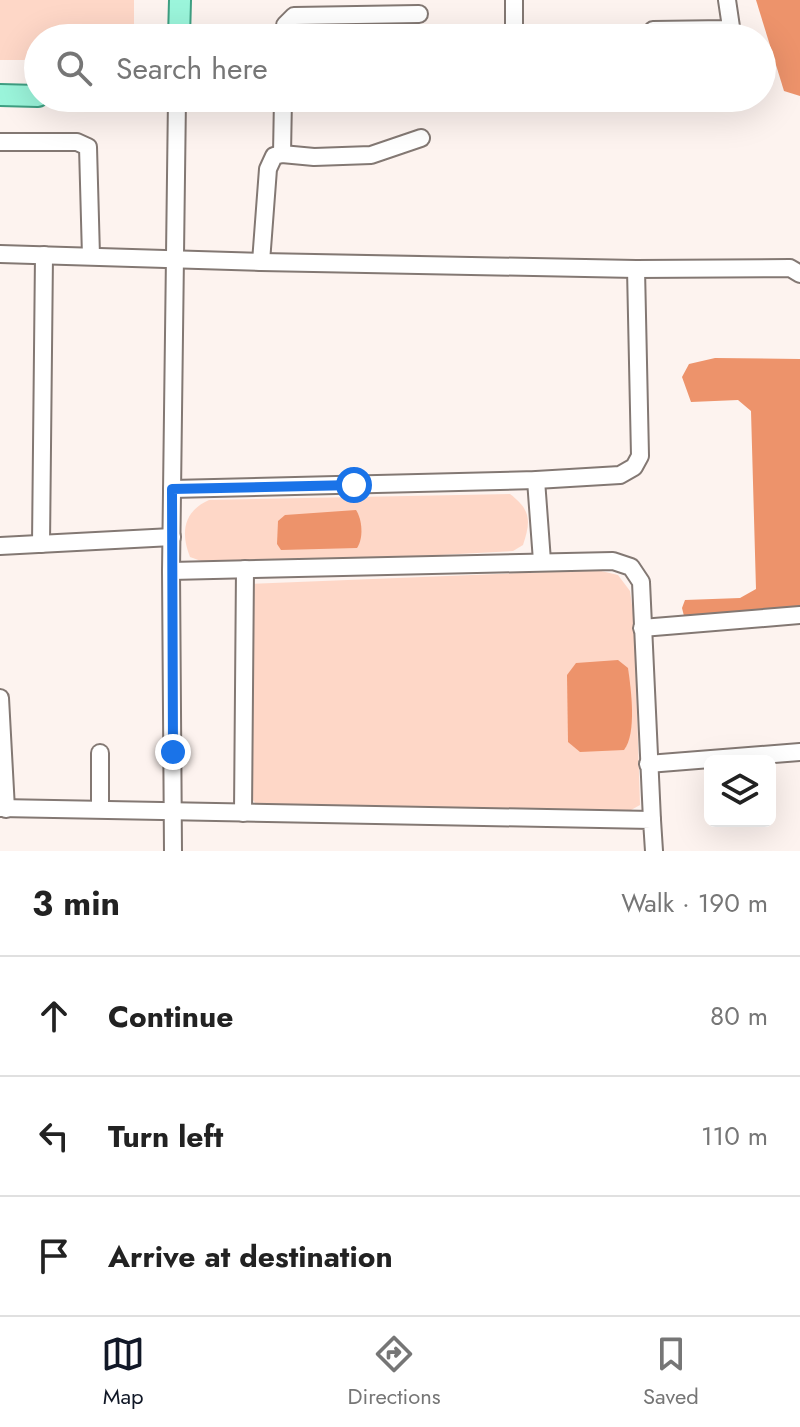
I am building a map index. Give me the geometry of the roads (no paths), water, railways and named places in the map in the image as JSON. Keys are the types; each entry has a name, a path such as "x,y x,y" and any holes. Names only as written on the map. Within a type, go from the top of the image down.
{"main road":[{"path":"179,24 180,0"},
{"path":"0,95 24,96"}],"street":[{"path":"514,0 514,24"},
{"path":"727,0 731,24"},
{"path":"286,24 294,16 419,14"},
{"path":"173,851 171,571 177,112"},
{"path":"282,154 283,112"},
{"path":"261,262 268,169 274,156 371,155 421,138"},
{"path":"0,142 77,142 88,147 91,256"},
{"path":"0,254 636,269 790,268 800,274"},
{"path":"41,544 44,255"},
{"path":"172,489 620,475 634,467 640,456 636,269"},
{"path":"536,480 542,561"},
{"path":"0,546 172,537"},
{"path":"171,571 542,561 613,561 631,567 641,582 654,851"},
{"path":"243,813 245,569"},
{"path":"642,628 800,615"},
{"path":"0,698 3,808 652,820"},
{"path":"648,764 800,752"},
{"path":"100,753 100,809"}]}
